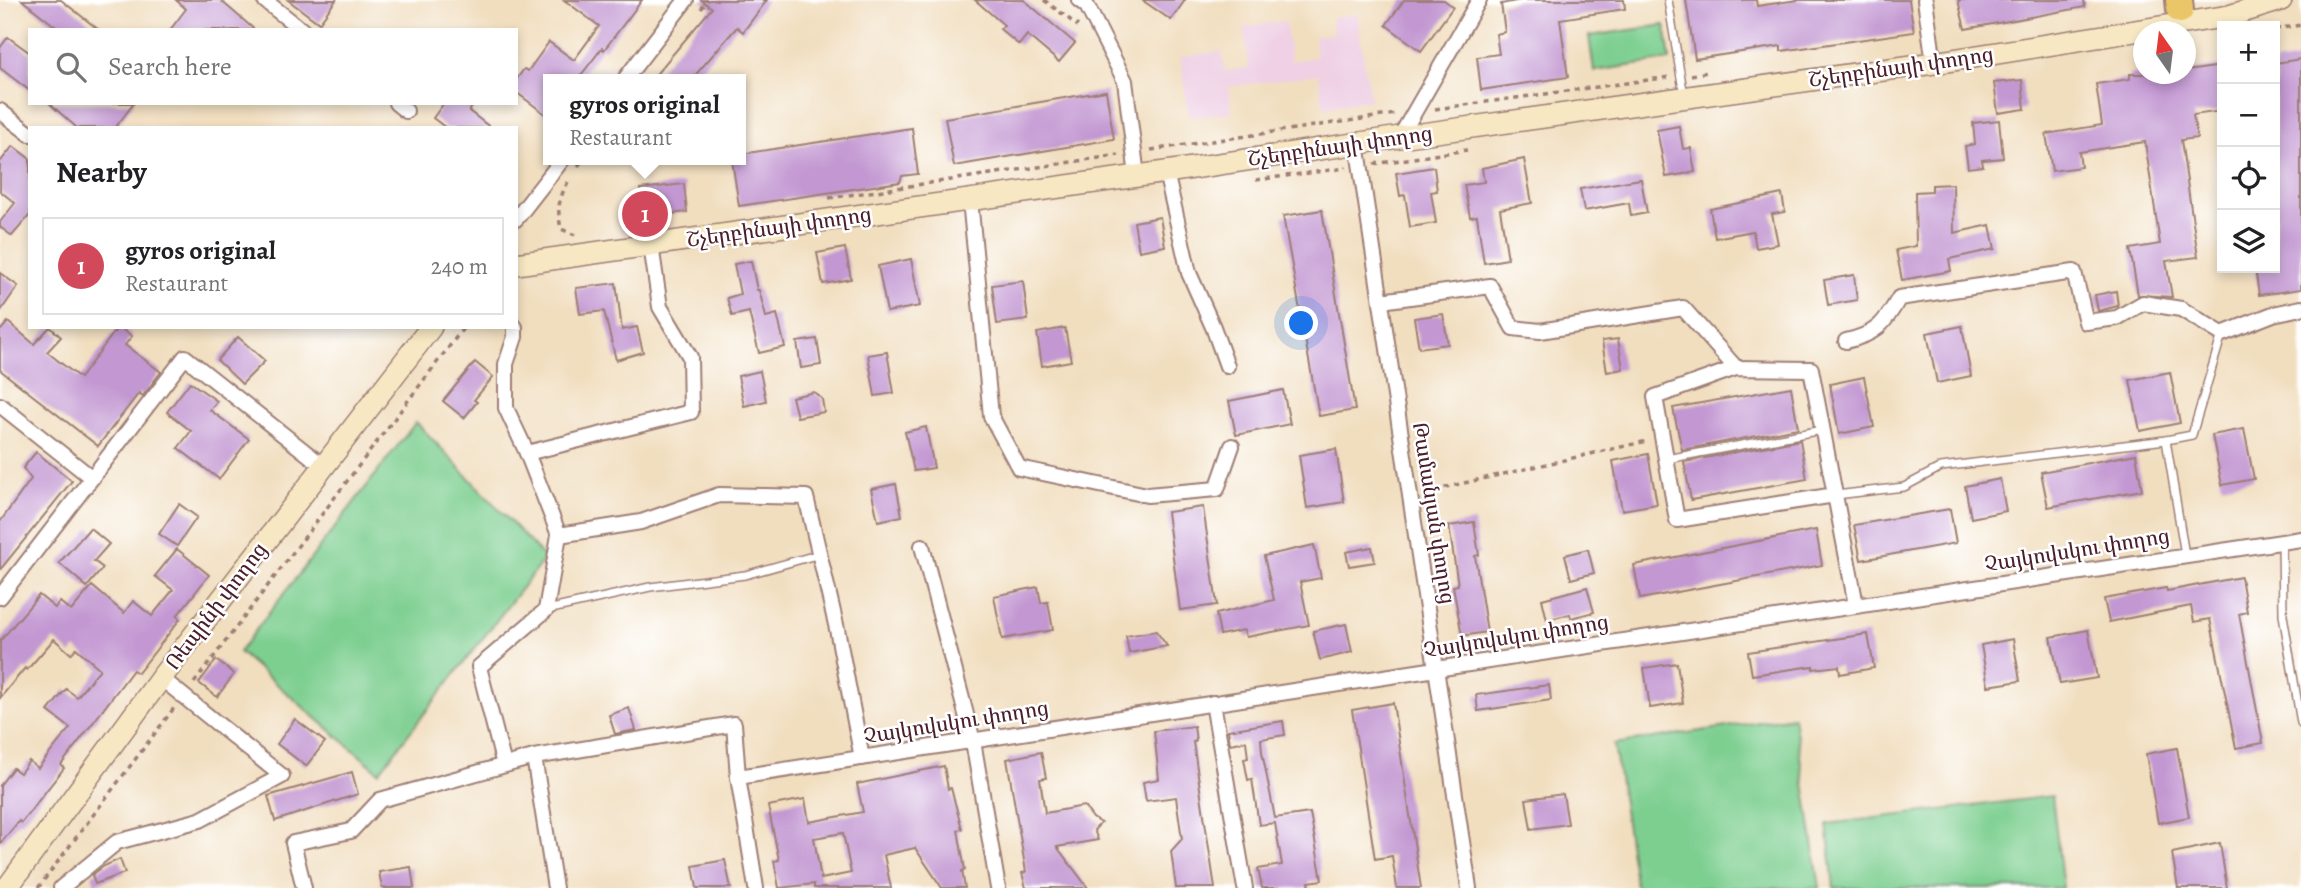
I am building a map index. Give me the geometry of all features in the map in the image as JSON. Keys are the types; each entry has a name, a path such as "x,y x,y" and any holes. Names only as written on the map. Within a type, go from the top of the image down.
{"street":[{"path":"264,0 299,28"},
{"path":"629,74 686,0"},
{"path":"1079,0 1087,6 1125,81 1137,176"},
{"path":"1400,136 1479,0"},
{"path":"1925,0 1934,63"},
{"name":"Շչերբինայի փողոց","path":"518,264 1400,136 1934,63 2179,9 2229,16 2281,0"},
{"path":"0,111 28,132"},
{"name":"Թամանյան փողոց","path":"1357,144 1469,888"},
{"path":"518,216 558,165"},
{"path":"1166,172 1189,273 1227,366"},
{"path":"970,200 991,416 1019,468 1147,495 1217,489 1232,446"},
{"path":"527,453 691,412 690,357 660,307 651,245"},
{"path":"1846,341 1872,332 1887,320 1899,298 2074,272 2086,322 2116,318 2143,303 2181,309 2222,334 2273,314 2301,308"},
{"path":"1381,300 1490,286 1513,328 1540,331 1683,308 1736,368"},
{"name":"Ռեպինի փողոց","path":"7,888 162,678 428,329"},
{"path":"504,765 479,667 547,610 559,535 506,408 506,364 515,337 514,329"},
{"path":"0,597 185,357 323,466"},
{"path":"1835,495 1677,520 1655,397 1736,368 1811,369 1856,605"},
{"path":"0,405 92,478"},
{"path":"559,535 641,522 719,495 806,497 837,629 862,758"},
{"name":"Չայկովսկու փողոց","path":"738,777 2185,555 2301,540"},
{"path":"922,546 973,741 998,888"},
{"path":"61,888 117,842 200,820 282,776 162,678"},
{"path":"1213,704 1245,888"},
{"path":"304,888 293,843 351,831 380,800 534,757 734,724 738,777 756,888"},
{"path":"534,757 555,888"}],"lane":[{"path":"1668,0 1684,99"},
{"path":"1835,495 1904,487 1941,467 2192,435 2222,334"},
{"path":"1666,459 1822,430"},
{"path":"2166,440 2185,555"},
{"path":"2282,542 2283,615 2301,723"},
{"path":"547,610 650,587 745,576 820,554"}],"path":[{"path":"1044,0 1077,24 1083,34"},
{"path":"2280,28 2301,25"},
{"path":"1119,144 1121,155"},
{"path":"559,216 559,199 579,165"},
{"path":"38,888 462,329"},
{"path":"1410,495 1662,438"}],"shaded area":[{"path":"1357,14 1370,100 1324,107 1318,74 1228,87 1232,112 1189,118 1180,57 1221,51 1225,71 1249,68 1244,27 1285,21 1291,61 1316,57 1314,37 1333,34 1331,18"}],"green space":[{"path":"1665,25 1670,60 1594,71 1589,36"},
{"path":"416,422 545,558 379,772 239,652"},
{"path":"1794,717 1820,888 1636,888 1614,744"},
{"path":"2052,796 2063,888 1834,888 1827,824"}],"building":[{"path":"22,0 61,0 96,28 57,28"},
{"path":"176,0 220,0 253,28 172,28 186,9"},
{"path":"288,0 336,0 319,23"},
{"path":"564,0 642,0 582,74 543,74 543,112 518,94 518,77 524,69 528,71 549,42 574,60 599,26"},
{"path":"701,0 767,0 743,32 737,27 696,74 656,74 712,8"},
{"path":"975,0 1024,0 1075,43 1059,62 1027,35 1019,45 1000,29 1004,25"},
{"path":"1142,0 1185,0 1171,20"},
{"path":"1404,0 1444,0 1453,7 1421,51 1386,25"},
{"path":"1521,0 1624,0 1625,9 1560,19 1568,77 1481,90 1477,57 1499,54 1496,34 1505,32 1501,4"},
{"path":"1686,0 1756,0 1757,6 1798,0 1909,0 1914,32 1781,51 1781,46 1695,59"},
{"path":"1958,0 2084,0 2085,7 1965,29"},
{"path":"8,37 28,52 28,89 0,68 0,48"},
{"path":"2301,59 2301,289 2259,295 2256,273 2280,273 2280,62"},
{"path":"2217,67 2217,112 2193,115 2197,138 2181,140 2198,257 2166,261 2172,297 2138,295 2130,249 2160,244 2145,142 2079,152 2081,167 2052,171 2046,134 2102,125 2096,84 2130,79 2130,74 2133,74 2133,84 2196,84 2196,70"},
{"path":"2022,80 2025,109 1998,113 1994,83"},
{"path":"1106,91 1114,139 954,166 945,118"},
{"path":"51,105 132,105 117,126 75,126"},
{"path":"443,105 474,105 469,111 488,126 443,126 433,118"},
{"path":"1999,120 2003,158 1982,160 1983,166 1968,168 1965,146 1975,144 1973,123"},
{"path":"1679,126 1683,149 1691,148 1695,172 1666,177 1657,130"},
{"path":"912,128 918,174 902,176 900,182 739,206 733,165 746,165 746,153"},
{"path":"13,146 28,157 28,217 12,236 0,227 0,222 15,203 0,191 0,162"},
{"path":"1524,159 1532,203 1500,209 1508,259 1484,263 1477,216 1470,217 1464,185 1484,182 1482,168"},
{"path":"1434,167 1437,191 1431,192 1436,223 1410,227 1405,195 1400,196 1396,173"},
{"path":"1641,179 1647,213 1631,216 1629,203 1584,211 1580,189"},
{"path":"684,184 687,212 643,217 640,189"},
{"path":"1953,184 1954,233 1990,225 1995,249 1949,259 1951,271 1902,280 1896,250 1916,246 1915,192 1932,191 1932,185"},
{"path":"1782,194 1785,212 1772,214 1778,244 1756,248 1753,231 1715,238 1710,209"},
{"path":"1322,210 1355,410 1319,416 1283,216"},
{"path":"1160,217 1165,246 1139,251 1134,222"},
{"path":"845,248 851,279 823,284 817,253"},
{"path":"911,259 920,306 887,312 878,266"},
{"path":"751,261 766,317 777,314 785,347 759,353 749,312 732,316 727,298 740,294 734,264"},
{"path":"0,273 18,286 0,312"},
{"path":"1854,275 1857,300 1828,305 1824,280"},
{"path":"1023,281 1028,320 997,324 992,285"},
{"path":"616,283 622,330 637,327 643,352 616,360 604,311 580,314 576,288"},
{"path":"2116,291 2118,306 2098,311 2095,295"},
{"path":"1443,314 1448,344 1419,348 1414,318"},
{"path":"8,322 34,344 48,329 52,329 61,337 47,352 80,378 117,329 121,329 132,336 125,345 161,372 143,396 139,393 98,446 0,370 0,331"},
{"path":"1962,326 1971,376 1937,383 1927,333"},
{"path":"1065,328 1071,361 1042,366 1037,333"},
{"path":"238,337 265,361 242,384 217,360"},
{"path":"817,339 821,365 801,368 797,342"},
{"path":"1618,339 1623,369 1607,372 1602,341"},
{"path":"887,352 894,393 875,396 868,355"},
{"path":"475,362 493,377 474,400 477,402 464,418 443,401"},
{"path":"760,371 766,401 744,406 738,376"},
{"path":"2170,372 2180,423 2140,431 2130,380"},
{"path":"1864,377 1874,427 1839,434 1830,384"},
{"path":"190,382 217,401 210,410 249,439 219,479 178,448 191,431 167,412"},
{"path":"1791,387 1798,428 1682,450 1673,408"},
{"path":"1283,390 1290,424 1236,435 1229,401"},
{"path":"814,392 822,399 824,412 797,417 792,397"},
{"path":"926,427 934,468 914,471 905,432"},
{"path":"2244,429 2254,479 2222,485 2212,435"},
{"path":"1800,440 1807,479 1691,500 1684,462"},
{"path":"1336,449 1344,502 1307,508 1299,455"},
{"path":"36,452 72,481 0,570 0,522 31,479 23,468"},
{"path":"1648,454 1657,504 1622,510 1613,461"},
{"path":"2136,454 2142,490 2048,507 2041,472"},
{"path":"2000,479 2006,511 1971,518 1965,486"},
{"path":"896,484 902,516 878,521 871,489"},
{"path":"179,504 197,517 177,546 159,534"},
{"path":"1203,507 1217,605 1180,610 1167,512"},
{"path":"1950,509 1956,543 1861,560 1854,525"},
{"path":"1474,522 1479,555 1475,556 1487,632 1462,636 1453,586 1458,585 1449,526"},
{"path":"90,528 109,544 94,561 103,568 87,587 59,563"},
{"path":"1816,530 1822,565 1640,599 1634,565"},
{"path":"1314,545 1321,578 1300,582 1309,625 1246,637 1244,630 1220,635 1216,614 1274,600 1264,556"},
{"path":"1372,547 1375,562 1349,566 1346,552"},
{"path":"177,549 209,575 177,616 180,619 138,673 133,670 61,765 64,768 21,823 19,821 0,844 0,785 13,768 20,773 29,761 38,768 70,728 48,711 66,689 77,697 100,669 76,648 71,654 54,639 0,698 0,641 39,595 55,608 60,602 71,611 92,586 124,613 133,601 152,616 173,590 155,576"},
{"path":"1588,549 1594,573 1571,579 1565,555"},
{"path":"2241,577 2247,612 2239,614 2263,743 2236,748 2210,619 2194,622 2191,606 2109,622 2104,599"},
{"path":"1038,587 1041,603 1048,602 1053,630 1002,639 994,596"},
{"path":"1587,587 1594,612 1547,620 1542,599"},
{"path":"1346,624 1352,652 1320,660 1313,631"},
{"path":"2088,630 2097,678 2060,684 2051,637"},
{"path":"1156,631 1167,646 1129,653 1126,636"},
{"path":"1868,634 1874,668 1840,674 1839,666 1813,669 1813,666 1752,675 1748,652"},
{"path":"2013,639 2020,681 1988,686 1981,645"},
{"path":"216,660 234,674 217,697 199,683"},
{"path":"1677,663 1683,703 1650,708 1644,668"},
{"path":"1549,685 1551,700 1478,711 1476,695"},
{"path":"1393,703 1421,888 1397,888 1392,856 1375,859 1352,710"},
{"path":"629,708 636,730 615,734 609,715"},
{"path":"295,719 325,742 306,766 277,744"},
{"path":"1283,721 1285,735 1261,739 1262,752 1275,818 1310,813 1322,880 1309,882 1310,888 1262,888 1258,869 1282,865 1275,823 1259,825 1252,779 1248,780 1244,759 1248,758 1246,741 1230,744 1228,730"},
{"path":"1194,726 1196,741 1193,742 1215,888 1176,888 1171,851 1182,839 1176,797 1146,801 1143,782 1159,779 1154,731"},
{"path":"2177,748 2189,817 2158,823 2146,754"},
{"path":"1041,752 1046,778 1040,779 1045,813 1084,806 1093,818 1101,823 1094,830 1098,840 1057,847 1088,888 1026,888 1022,873 1026,872 1007,759"},
{"path":"944,766 948,789 951,788 962,829 958,830 965,870 962,871 965,888 942,888 915,848 884,855 891,888 814,888 814,884 779,888 774,861 779,860 768,806 805,799 809,822 863,812 857,784","holes":["843,833 851,873 821,879 814,838"]},
{"path":"352,772 358,794 275,821 268,796"},
{"path":"1563,794 1568,824 1531,829 1526,799"},
{"path":"2220,843 2227,888 2178,888 2172,853"},
{"path":"120,859 125,873 95,884 92,875"},
{"path":"725,860 731,888 697,888 693,866"},
{"path":"411,867 414,888 382,888 379,872"}],"place":[{"name":"gyros original","path":"645,214"}]}
